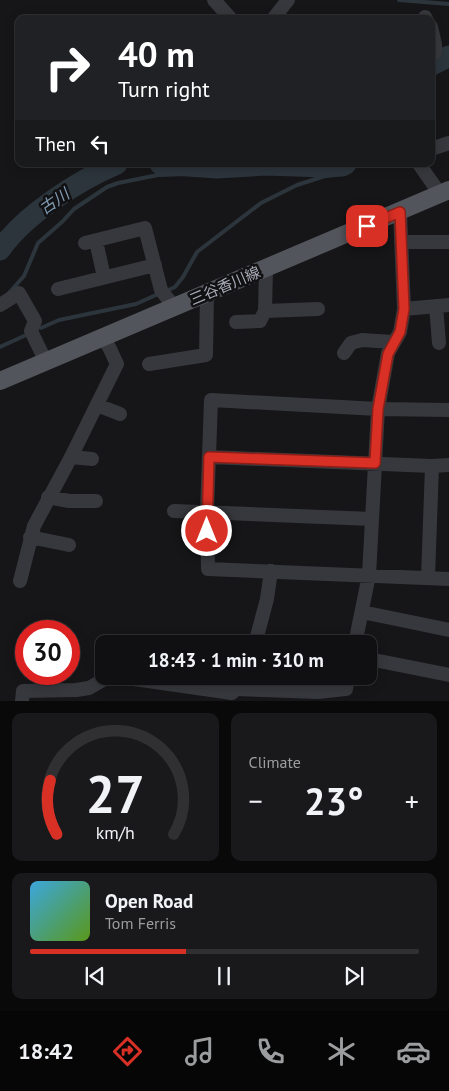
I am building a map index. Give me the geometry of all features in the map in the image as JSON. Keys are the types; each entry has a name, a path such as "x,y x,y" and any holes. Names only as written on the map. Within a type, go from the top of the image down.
{"main road":[{"name":"三谷香川線","path":"0,381 444,192"}],"street":[{"path":"214,0 227,15"},
{"path":"276,15 288,0"},
{"path":"435,148 449,143"},
{"path":"422,167 444,192"},
{"path":"357,635 369,575 378,409 388,354 400,332 404,309 400,212"},
{"path":"104,278 91,242 145,228 161,290 175,308"},
{"path":"401,242 449,242"},
{"path":"58,289 155,265"},
{"path":"236,322 260,321 265,311 266,269"},
{"path":"0,305 19,293 35,321 31,331 46,362"},
{"path":"149,364 206,355 207,294"},
{"path":"404,309 442,305 439,344"},
{"path":"265,311 318,309"},
{"path":"20,581 30,537 48,497 71,457 117,364 109,347 102,338"},
{"path":"344,353 351,343 362,340 393,342"},
{"path":"449,410 378,409 211,400 207,512 208,569 449,579"},
{"path":"97,405 120,414"},
{"path":"71,457 92,459"},
{"path":"209,457 432,466 449,465"},
{"path":"428,577 432,466"},
{"path":"48,497 69,501 96,500"},
{"path":"174,511 372,519"},
{"path":"30,537 70,545"},
{"path":"257,635 271,571"},
{"path":"362,612 449,630"},
{"path":"377,661 449,675"},
{"path":"22,701 23,691 76,696 95,685"},
{"path":"190,685 234,690 318,692 346,689 347,685"}],"waterway":[{"path":"399,0 449,4"},
{"name":"古川","path":"435,61 449,56"},
{"path":"435,73 449,66"},
{"name":"古川","path":"0,250 23,224 53,200 86,179 111,167"},
{"name":"古川","path":"203,167 233,167"},
{"path":"8,294 24,276 38,243 74,209 107,187 158,175 215,173 220,167"},
{"path":"166,291 175,287 183,277 197,252 261,203 297,185 334,175 354,167"},
{"path":"41,328 59,320 136,304 156,295"},
{"path":"0,347 24,336"}],"route":[{"path":"207,531 209,457 375,463 378,409 388,354 400,332 404,309 400,212 367,226"}]}
